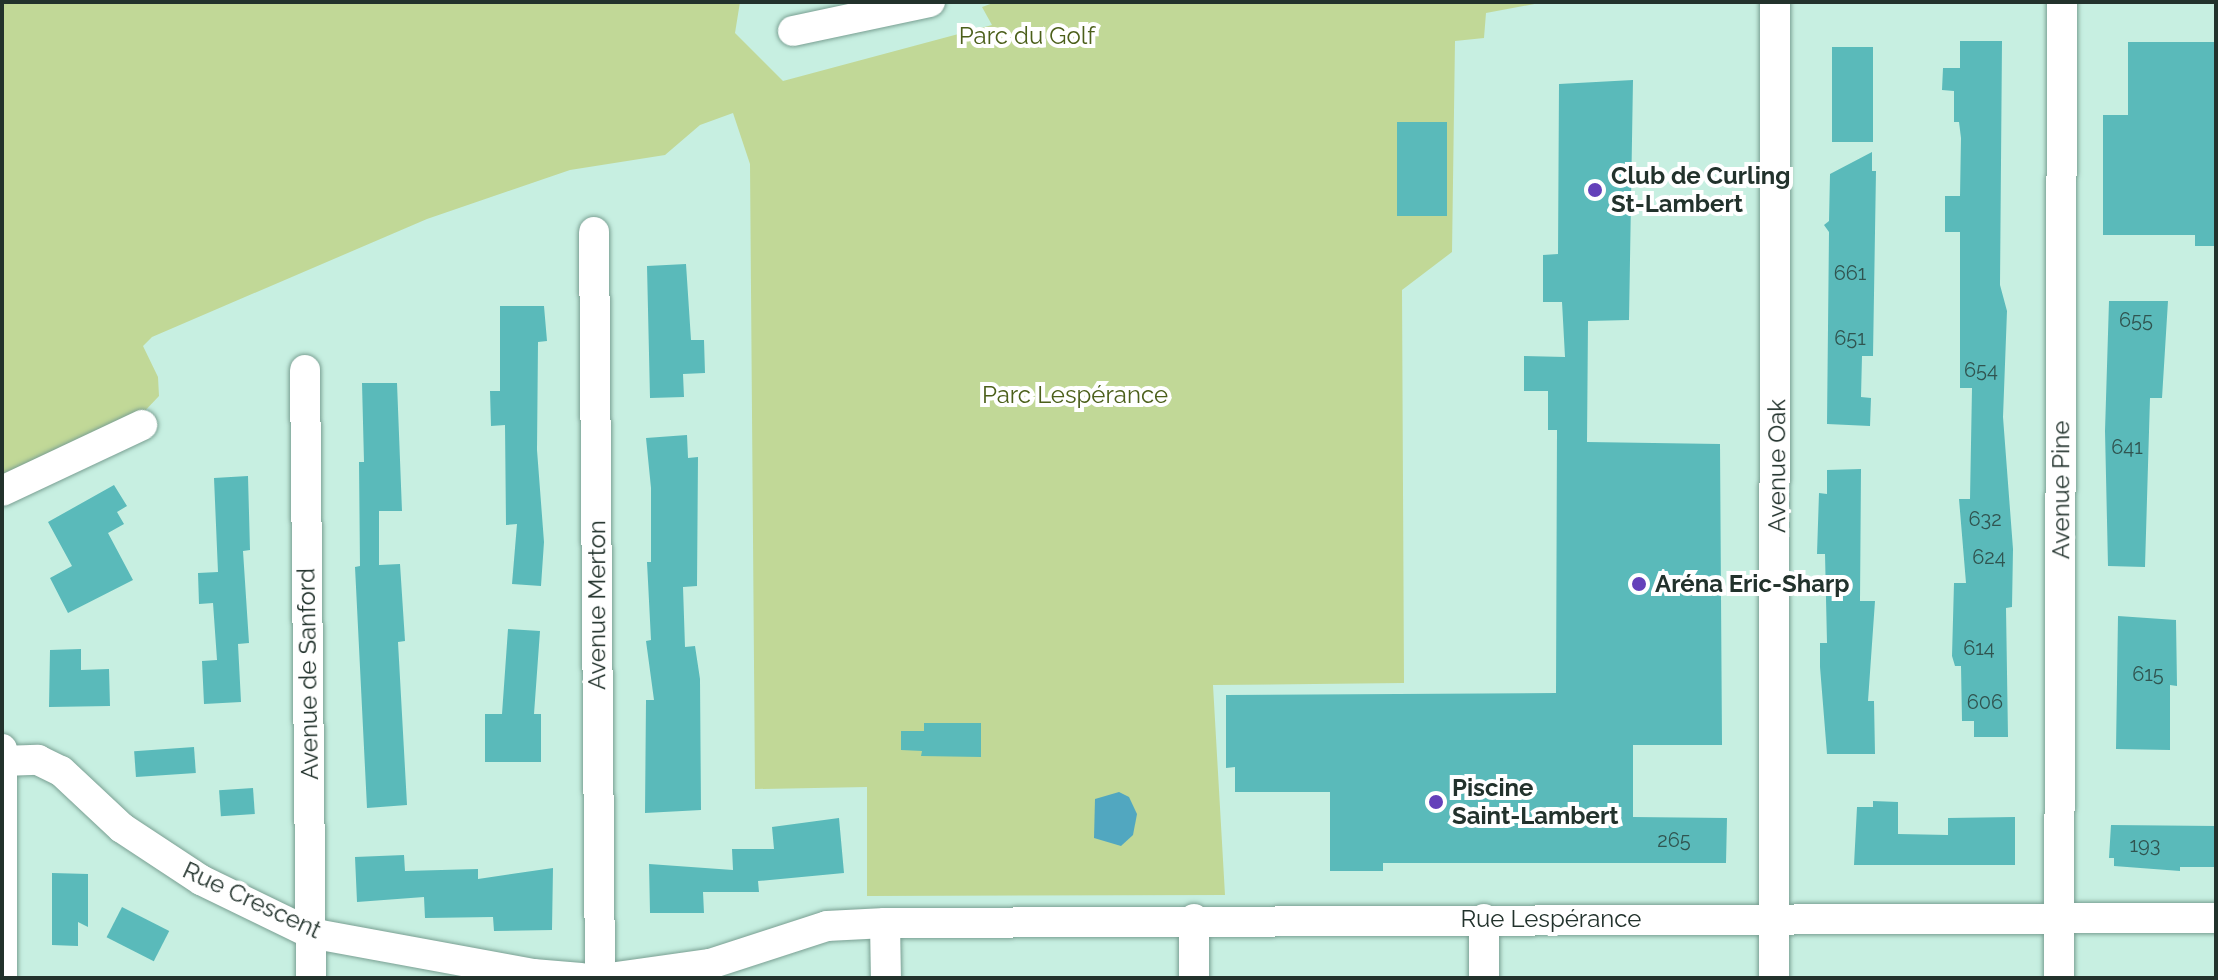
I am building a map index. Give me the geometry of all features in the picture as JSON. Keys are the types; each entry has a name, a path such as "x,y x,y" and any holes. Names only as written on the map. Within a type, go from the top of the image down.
{"street":[{"path":"793,31 930,2"},
{"name":"Avenue Oak","path":"1774,978 1775,2"},
{"name":"Avenue Pine","path":"2059,978 2062,2"},
{"name":"Avenue Merton","path":"594,232 600,978"},
{"name":"Avenue de Sanford","path":"305,370 311,978"},
{"path":"2,491 142,425"},
{"path":"2,749 2,978"},
{"name":"Rue Crescent","path":"2,761 38,760 61,771 122,828 201,880 310,933 533,974 581,978"},
{"name":"Rue Lespérance","path":"885,923 1194,919 2216,918"},
{"path":"1194,919 1194,978"},
{"path":"1484,919 1484,978"},
{"path":"609,978 710,964 827,926 885,923 886,978"}],"green space":[{"name":"Parc Lespérance","path":"2,2 740,2 735,33 783,81 992,25 982,7 996,2 1545,2 1486,13 1484,38 1455,41 1452,252 1402,290 1404,683 1213,685 1225,895 867,896 867,787 755,789 750,164 733,113 700,125 665,155 570,170 427,219 152,337 143,346 158,377 159,396 140,416 2,478"}],"water":[{"path":"1119,792 1129,797 1137,814 1133,835 1121,846 1094,838 1095,799"}],"building":[{"path":"1960,41 2002,41 2000,285 2007,311 2003,417 2013,549 2012,607 2006,608 2008,737 1974,737 1974,721 1962,721 1961,666 1955,666 1952,656 1954,583 1966,583 1959,499 1970,499 1972,388 1960,388 1960,232 1945,232 1945,196 1960,196 1961,138 1959,122 1954,122 1954,91 1942,90 1943,68 1960,68"},
{"path":"2128,42 2216,42 2216,246 2195,246 2195,235 2103,235 2103,115 2128,115"},
{"path":"1832,47 1873,47 1873,142 1832,142"},
{"path":"1633,80 1629,320 1588,321 1587,442 1720,444 1722,745 1633,745 1633,817 1727,818 1726,863 1383,863 1383,871 1330,871 1330,792 1235,792 1235,767 1226,768 1226,695 1556,693 1557,430 1548,430 1548,391 1524,391 1524,356 1565,357 1562,302 1543,302 1543,255 1558,254 1559,84"},
{"path":"1397,122 1447,122 1447,216 1397,216"},
{"path":"1872,152 1872,171 1876,171 1873,356 1862,356 1861,397 1871,398 1870,426 1827,424 1829,232 1824,225 1829,221 1830,174"},
{"path":"686,264 691,340 704,340 705,373 683,374 684,397 650,398 647,266"},
{"path":"2109,301 2168,301 2162,398 2150,398 2145,567 2108,566 2105,431"},
{"path":"500,306 544,306 547,341 538,342 537,450 544,542 541,586 512,584 517,524 506,525 505,425 491,426 490,391 500,391"},
{"path":"362,383 397,383 402,511 379,511 379,565 400,564 405,641 398,642 407,805 367,808 355,567 360,566 359,462 364,462"},
{"path":"687,435 688,458 698,457 697,586 683,587 685,647 695,646 700,679 701,810 645,813 646,700 654,700 646,641 651,640 647,562 651,562 651,488 646,438"},
{"path":"1861,469 1860,601 1875,601 1868,701 1874,701 1875,754 1827,754 1820,667 1820,643 1827,643 1825,554 1817,554 1819,493 1827,494 1827,470"},
{"path":"248,476 250,550 243,551 249,643 238,644 241,702 204,704 202,661 217,660 213,603 199,604 198,573 218,572 214,478"},
{"path":"114,485 127,506 117,512 124,524 108,533 133,580 68,613 50,578 72,566 48,522"},
{"path":"2118,616 2176,620 2177,686 2170,685 2170,750 2116,749"},
{"path":"508,629 540,631 534,714 541,714 541,762 485,762 485,714 502,714"},
{"path":"81,649 81,670 109,669 110,706 49,707 50,650"},
{"path":"924,723 981,723 981,757 921,756 922,751 901,750 901,731 924,731"},
{"path":"194,747 196,773 136,777 134,751"},
{"path":"253,788 255,814 221,816 219,790"},
{"path":"1873,801 1898,802 1898,834 1948,835 1948,818 2015,817 2015,865 1854,865 1857,807 1873,807"},
{"path":"839,818 844,873 758,881 759,892 703,892 704,913 650,913 649,864 733,870 732,849 774,849 772,827"},
{"path":"2111,825 2216,826 2216,867 2180,867 2180,871 2114,866 2114,858 2109,858"},
{"path":"404,855 405,871 478,869 478,879 553,868 552,930 494,931 493,917 425,918 424,897 357,902 355,857"},
{"path":"52,873 88,874 88,927 78,922 78,946 52,945"},
{"path":"122,907 169,931 154,961 107,937"}],"place":[{"name":"Club de Curling St-Lambert","path":"1595,190"},
{"name":"Aréna Eric-Sharp","path":"1639,584"},
{"name":"Piscine Saint-Lambert","path":"1436,802"}],"park label":[{"name":"Parc du Golf","path":"1027,36"}]}
